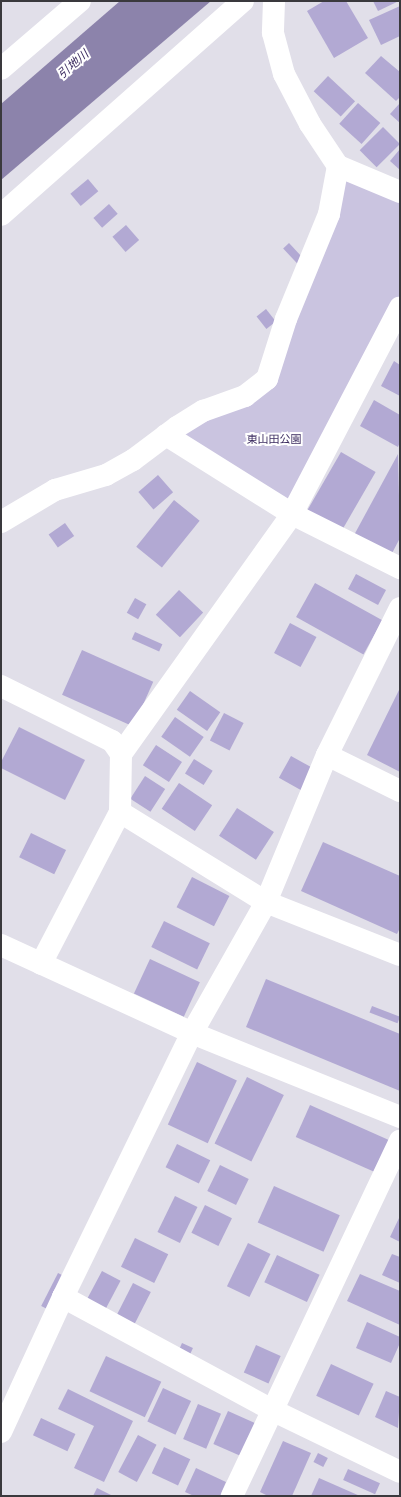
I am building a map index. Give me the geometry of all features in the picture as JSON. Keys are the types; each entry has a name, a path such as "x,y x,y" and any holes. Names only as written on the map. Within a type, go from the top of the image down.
{"street":[{"path":"1,69 80,1"},
{"path":"1,215 243,1"},
{"path":"274,1 273,33 284,74 310,124 338,166 400,192"},
{"path":"1,522 55,490 106,475 133,460 166,435 203,411 245,396 267,379 286,319 329,214 338,166"},
{"path":"41,964 120,812 121,754 292,514 400,307"},
{"path":"166,435 292,514 400,568"},
{"path":"1,1432 63,1297 192,1033 266,902 327,755 400,608"},
{"path":"1,686 112,741 121,754"},
{"path":"327,755 400,791"},
{"path":"120,812 266,902 400,955"},
{"path":"1,945 192,1033 400,1117"},
{"path":"232,1496 400,1141"},
{"path":"63,1297 272,1410 400,1472"}],"green space":[{"name":"東山田公園","path":"338,166 400,193 400,305 292,513 166,435 258,387"}],"water":[{"name":"引地川","path":"120,1 211,1 1,180 1,104"}],"building":[{"path":"324,1 346,1 368,38 334,58 307,11"},
{"path":"373,1 399,1 378,11"},
{"path":"400,6 400,36 381,45 369,20"},
{"path":"381,56 400,72 400,97 396,101 365,73"},
{"path":"328,76 355,101 341,117 314,91"},
{"path":"358,103 380,123 362,144 339,124"},
{"path":"400,103 400,123 390,114"},
{"path":"383,127 400,144 377,167 360,150"},
{"path":"400,149 400,170 390,161"},
{"path":"88,179 98,191 81,206 70,194"},
{"path":"109,204 118,214 102,228 93,218"},
{"path":"126,225 139,240 126,252 112,237"},
{"path":"289,243 303,258 297,264 283,248"},
{"path":"266,309 276,322 266,329 257,316"},
{"path":"394,361 400,365 400,396 381,386"},
{"path":"374,400 400,415 400,442 398,447 360,426"},
{"path":"341,452 376,472 341,532 307,512"},
{"path":"398,454 400,538 390,557 353,537"},
{"path":"158,475 173,492 153,509 138,492"},
{"path":"174,500 200,521 162,567 136,547"},
{"path":"65,523 74,536 58,548 49,534"},
{"path":"356,574 386,590 378,605 348,589"},
{"path":"315,583 382,620 363,654 296,617"},
{"path":"179,590 203,613 180,637 156,615"},
{"path":"135,598 146,604 138,619 127,613"},
{"path":"290,623 316,637 301,667 274,653"},
{"path":"135,632 162,644 159,652 132,639"},
{"path":"82,650 153,682 133,726 62,695"},
{"path":"400,688 400,772 367,755"},
{"path":"190,691 220,712 207,731 177,710"},
{"path":"224,713 244,723 230,751 210,741"},
{"path":"175,717 204,737 190,757 161,737"},
{"path":"19,727 85,760 65,800 1,768 1,762"},
{"path":"156,745 182,762 169,782 143,765"},
{"path":"291,756 314,769 302,790 279,778"},
{"path":"194,759 213,771 204,785 185,773"},
{"path":"145,776 165,789 150,812 130,799"},
{"path":"179,783 212,805 195,831 162,809"},
{"path":"237,808 274,832 256,860 219,836"},
{"path":"31,833 66,850 54,874 19,857"},
{"path":"323,842 400,876 400,928 397,934 301,891"},
{"path":"192,877 229,896 214,926 177,907"},
{"path":"164,921 210,943 197,969 151,947"},
{"path":"150,959 200,982 184,1017 134,993"},
{"path":"266,979 400,1034 400,1091 246,1027"},
{"path":"372,1006 400,1017 397,1023 369,1013"},
{"path":"197,1062 237,1081 208,1143 168,1125"},
{"path":"247,1077 284,1095 251,1161 215,1144"},
{"path":"310,1105 392,1142 378,1174 296,1137"},
{"path":"177,1144 210,1160 199,1184 166,1167"},
{"path":"220,1165 249,1179 236,1205 207,1191"},
{"path":"274,1186 340,1215 324,1252 258,1223"},
{"path":"175,1196 197,1207 180,1243 157,1232"},
{"path":"205,1205 232,1218 218,1246 191,1233"},
{"path":"400,1216 400,1242 390,1237"},
{"path":"135,1238 168,1254 154,1283 121,1267"},
{"path":"248,1243 270,1254 249,1297 227,1286"},
{"path":"392,1254 400,1257 400,1283 382,1275"},
{"path":"277,1255 320,1275 307,1302 264,1282"},
{"path":"102,1271 121,1281 103,1314 84,1305"},
{"path":"58,1273 66,1277 49,1310 41,1306"},
{"path":"360,1274 400,1291 400,1325 347,1301"},
{"path":"133,1283 151,1292 133,1328 115,1319"},
{"path":"367,1322 400,1337 400,1343 391,1363 356,1348"},
{"path":"182,1343 193,1348 190,1354 179,1349"},
{"path":"256,1345 281,1356 268,1383 244,1372"},
{"path":"106,1356 161,1382 145,1417 90,1391"},
{"path":"331,1364 374,1384 359,1416 316,1396"},
{"path":"163,1388 191,1401 175,1435 147,1422"},
{"path":"68,1389 133,1421 104,1482 74,1468 94,1426 58,1409"},
{"path":"386,1391 400,1397 398,1428 375,1417"},
{"path":"198,1404 221,1414 206,1449 183,1439"},
{"path":"228,1411 255,1423 241,1456 213,1444"},
{"path":"41,1418 75,1434 67,1451 33,1435"},
{"path":"138,1435 157,1445 137,1482 118,1472"},
{"path":"283,1441 311,1453 292,1496 268,1496 260,1492"},
{"path":"164,1447 190,1459 178,1486 152,1473"},
{"path":"318,1453 328,1458 323,1467 313,1462"},
{"path":"196,1468 226,1482 220,1496 194,1496 185,1492"},
{"path":"348,1469 380,1483 375,1494 343,1480"},
{"path":"319,1478 360,1496 311,1496"},
{"path":"97,1488 113,1496 93,1496"}]}
